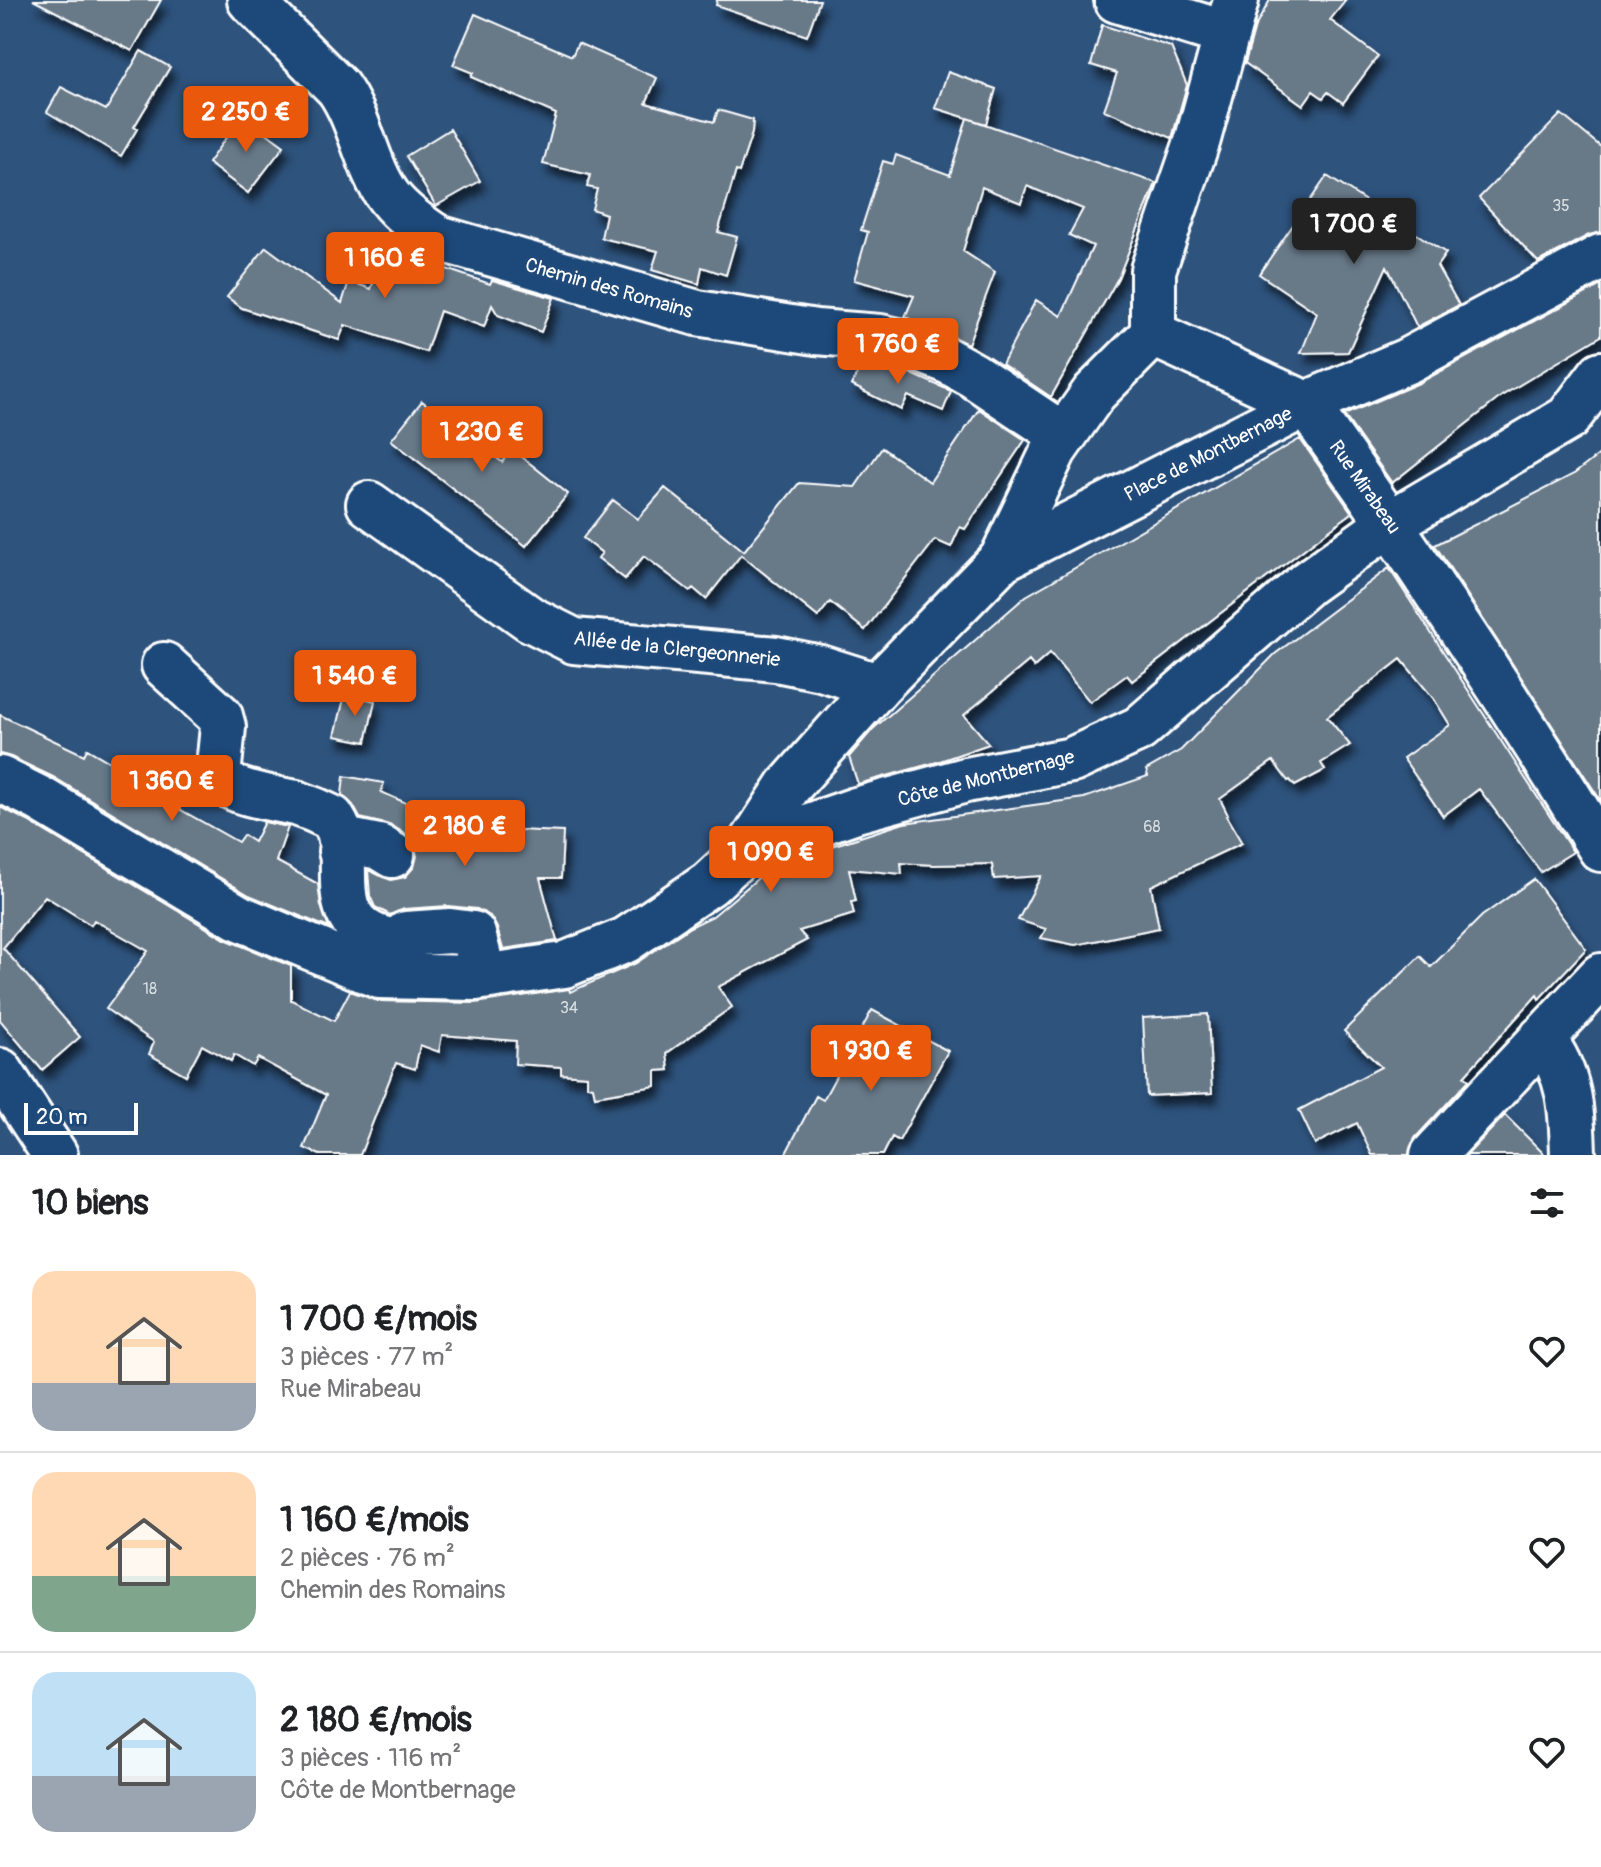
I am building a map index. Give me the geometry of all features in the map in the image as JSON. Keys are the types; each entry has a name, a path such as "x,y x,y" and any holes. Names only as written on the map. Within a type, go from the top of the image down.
{"street":[{"name":"Chemin des Romains","path":"250,0 338,88 349,104 388,196 421,227 438,238 697,313 898,341 946,360 973,375 1064,436"},
{"path":"1117,0 1231,17 1198,139 1153,270 1153,334"},
{"path":"1306,404 1407,361 1601,257"},
{"name":"Place de Montbernage","path":"1002,559 1054,450 1094,393 1153,334 1306,404"},
{"name":"Côte de Montbernage","path":"0,779 40,799 238,917 379,976 484,976 564,965 626,940 709,884 749,847 856,810 939,788 1072,760 1139,729 1307,583 1389,524 1568,418 1601,374"},
{"name":"Place de Montbernage","path":"749,847 788,787 878,686 1002,559 1306,404"},
{"name":"Rue Mirabeau","path":"1306,404 1525,724 1601,849"},
{"name":"Allée de la Clergeonnerie","path":"369,504 530,619 574,641 798,662 878,686"},
{"path":"164,665 220,716 223,727 218,764 221,782 337,817 349,841 379,847 392,855"},
{"path":"337,817 345,899 349,914 359,926 371,935 401,943 406,934 450,931 473,934 484,976"},
{"path":"1433,1155 1601,976"},
{"path":"1542,1038 1561,1066 1567,1082 1572,1111 1573,1155"},
{"path":"0,1071 55,1155"}],"building":[{"path":"33,0 161,0 132,51"},
{"path":"717,0 820,0 807,36 716,5"},
{"path":"1270,0 1346,0 1330,20 1378,56 1343,103 1328,92 1323,98 1313,91 1303,105 1245,63 1255,27"},
{"path":"475,14 572,56 578,43 657,78 646,103 714,122 718,110 753,120 752,133 739,172 736,171 718,232 737,237 726,275 702,267 699,284 652,270 658,251 601,238 606,214 592,209 597,189 587,187 590,175 543,164 556,114 471,77 473,73 453,65"},
{"path":"1102,25 1171,47 1187,85 1172,138 1104,110 1117,73 1091,65"},
{"path":"141,51 170,67 134,127 137,129 121,156 47,112 61,87 106,110"},
{"path":"948,72 996,89 986,124 935,108"},
{"path":"1561,114 1601,147 1601,232 1589,235 1538,262 1479,198"},
{"path":"242,115 284,146 248,193 208,163"},
{"path":"967,118 1156,183 1118,278 1051,397 1002,364 1036,300 1061,316 1093,246 1069,235 1083,209 1027,186 1021,203 982,187 963,251 995,272 968,344 905,317 914,296 854,280 868,232 861,230 883,161 893,164 896,155 950,175"},
{"path":"450,129 480,181 436,206 406,156"},
{"path":"1327,176 1446,253 1437,266 1459,305 1417,327 1387,266 1348,352 1301,353 1317,313 1259,274"},
{"path":"266,247 342,303 349,281 371,289 385,248 490,284 492,280 554,298 541,332 498,315 492,305 484,327 440,311 426,352 345,325 339,340 242,308 227,297"},
{"path":"1601,285 1601,336 1503,395 1392,483 1344,415 1419,383"},
{"path":"864,361 891,365 951,391 943,411 908,396 901,410 851,385"},
{"path":"422,401 502,462 512,449 568,494 526,546 391,440"},
{"path":"979,409 1025,440 965,529 960,527 951,547 935,540 865,630 830,602 818,617 741,555 706,599 693,588 690,591 644,556 625,579 598,558 602,553 583,538 613,500 638,519 665,488 744,551 799,483 855,487 882,448 930,482"},
{"path":"1300,439 1352,513 1132,681 1127,675 1090,702 1050,653 1034,667 1029,661 964,715 989,744 858,784 849,757 873,729 1026,596"},
{"path":"1601,453 1601,801 1435,545 1574,474"},
{"path":"1389,568 1573,852 1541,872 1479,789 1443,816 1403,758 1450,725 1434,699 1401,659 1327,717 1350,745 1321,763 1325,770 1295,786 1273,761 1220,799 1242,843 1151,886 1159,928 1075,945 1041,938 1046,929 1018,920 1041,876 994,879 992,864 901,863 902,874 849,869 856,901 851,902 854,914 799,931 807,940 718,987 732,1007 667,1053 669,1070 656,1071 656,1086 595,1096 593,1087 587,1086 587,1076 561,1074 561,1067 515,1064 516,1041 442,1035 439,1052 420,1045 415,1069 396,1063 360,1155 320,1155 304,1148 326,1095 258,1058 253,1066 234,1055 231,1061 202,1045 186,1075 149,1054 154,1042 106,1009 148,951 94,920 91,925 45,896 3,948 80,1037 42,1070 0,1020 0,807 225,939 291,966 291,1000 334,1021 350,991 378,1001 475,1003 569,989 570,992 636,963 690,927 713,916 775,864 904,823 1084,798 1148,776 1146,770 1181,750 1275,654"},
{"path":"345,694 375,701 366,742 335,736"},
{"path":"0,715 84,755 87,749 113,764 110,770 238,842 243,835 254,842 264,822 288,827 276,861 318,884 321,906 329,928 249,895 53,777 0,754"},
{"path":"344,776 384,783 381,792 422,810 419,818 516,842 517,830 563,832 561,878 540,878 557,941 503,949 490,916 477,909 448,906 404,909 390,915 375,907 370,896 368,870 391,880 405,877 414,867 417,856 414,844 406,834 392,826 360,818 353,805 342,795"},
{"path":"1534,879 1586,949 1539,999 1537,995 1464,1076 1469,1080 1415,1138 1409,1155 1372,1155 1357,1123 1315,1144 1299,1110 1381,1067 1344,1031 1420,956 1431,967 1482,916"},
{"path":"872,1010 948,1051 899,1141 892,1137 883,1155 785,1155 816,1096 823,1100"},
{"path":"1208,1014 1212,1093 1147,1096 1143,1018"},
{"path":"1505,1115 1545,1155 1467,1155"}]}
